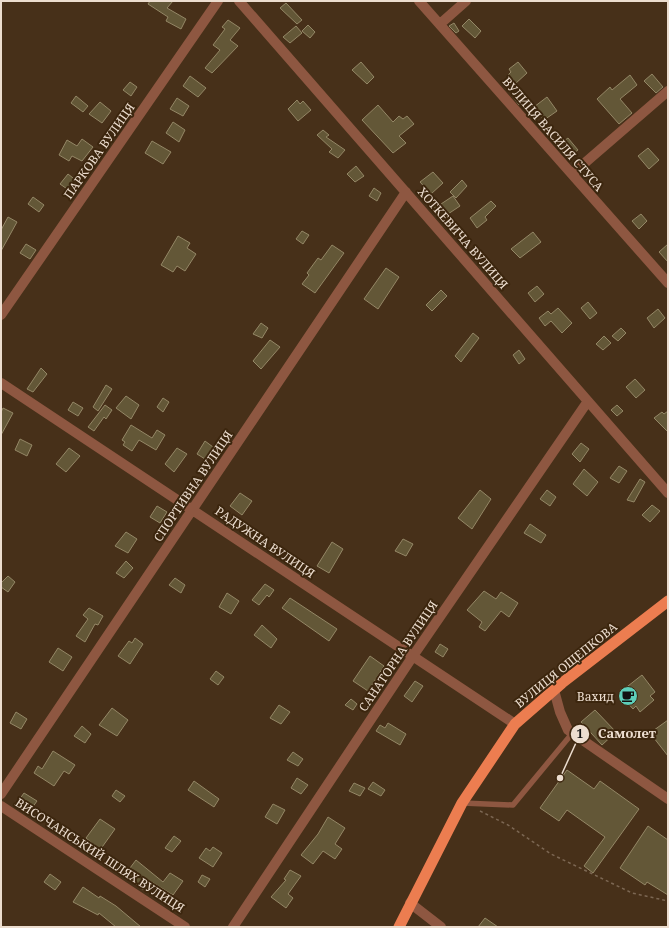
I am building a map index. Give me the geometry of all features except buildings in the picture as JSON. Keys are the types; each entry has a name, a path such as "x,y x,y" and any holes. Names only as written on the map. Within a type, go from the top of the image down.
{"highway":[{"name":"ВУЛИЦЯ ОЩЕПКОВА","path":"399,927 462,803 515,724 554,690 668,601"}],"street":[{"name":"ПАРКОВА ВУЛИЦЯ","path":"1,315 218,1"},
{"name":"ХОТКЕВИЧА ВУЛИЦЯ","path":"239,1 668,493"},
{"name":"ВУЛИЦЯ ВАСИЛЯ СТУСА","path":"419,1 668,283"},
{"path":"440,24 466,1"},
{"path":"572,174 668,91"},
{"name":"СПОРТИВНА ВУЛИЦЯ","path":"1,794 406,192"},
{"name":"РАДУЖНА ВУЛИЦЯ","path":"2,385 515,724"},
{"name":"САНАТОРНА ВУЛИЦЯ","path":"233,927 414,656 588,401"},
{"path":"554,690 560,712 568,730 668,799"},
{"name":"ВИСОЧАНСЬКИЙ ШЛЯХ ВУЛИЦЯ","path":"1,806 185,927"},
{"path":"410,903 441,927"}],"lane":[{"path":"462,803 513,805 570,736 568,730"}],"path":[{"path":"462,803 508,825 551,854 625,890 668,901"}],"place":[{"name":"Вахид","path":"628,696"},
{"name":"Самолет","path":"560,778"}]}
